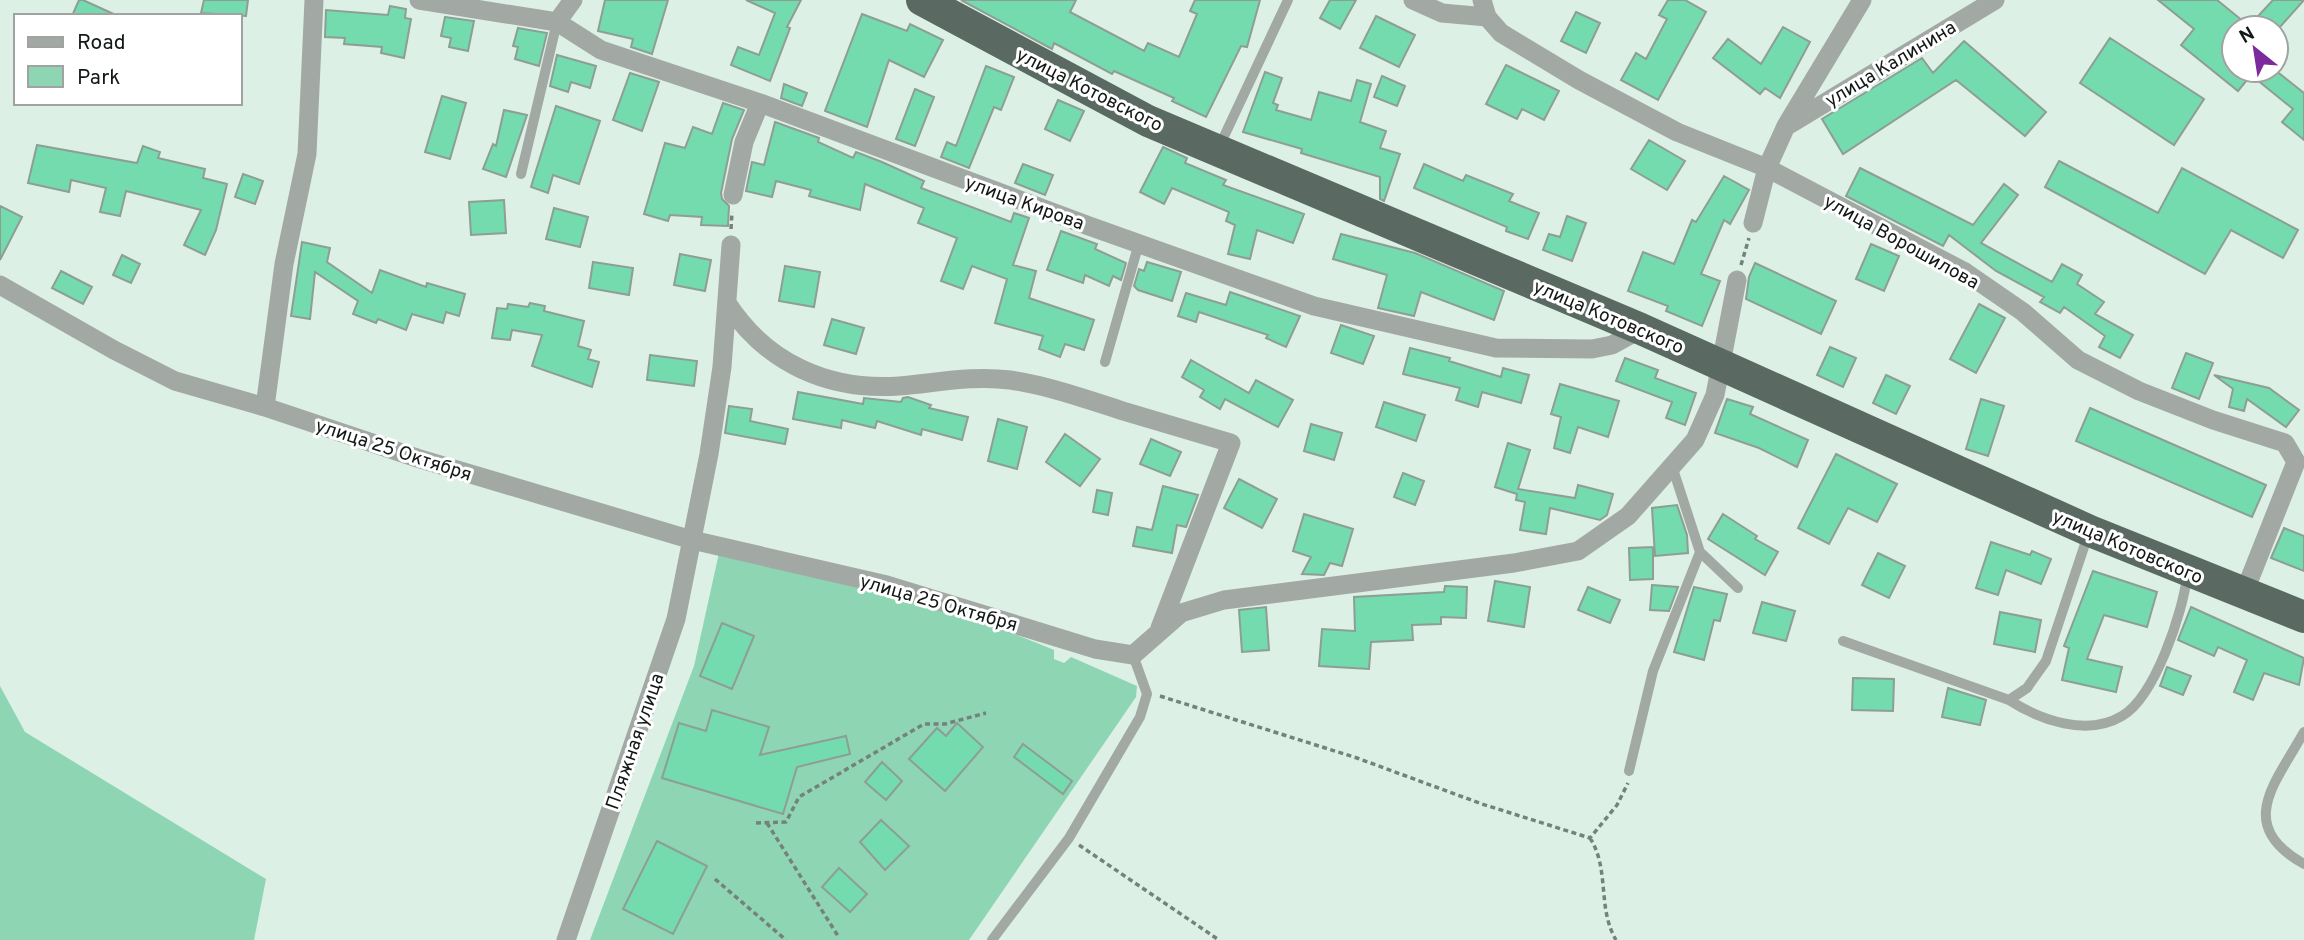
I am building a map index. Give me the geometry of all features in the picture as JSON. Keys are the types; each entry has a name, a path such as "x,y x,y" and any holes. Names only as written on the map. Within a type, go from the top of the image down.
{"highway":[{"name":"улица Котовского","path":"922,0 1148,121 1641,329 2090,531 2304,617"}],"street":[{"path":"265,407 284,264 307,154 314,0"},
{"name":"улица Кирова","path":"419,0 557,22 601,50 760,103 1314,306 1496,348 1592,349 1612,345 1641,329"},
{"path":"557,22 573,0"},
{"name":"улица Ворошилова","path":"1413,0 1443,13 1485,9 1500,33 1579,80 1677,132 1767,168 1965,272 2023,312 2078,360 2139,391 2213,420 2285,443 2296,462 2244,593"},
{"path":"1753,223 1767,168 1786,126 1862,0"},
{"name":"улица Калинина","path":"1786,126 1994,0"},
{"path":"733,195 744,142 760,103"},
{"name":"Пляжная улица","path":"566,940 676,619 709,454 731,245"},
{"path":"1133,655 1181,613 1224,600 1514,563 1578,551 1628,516 1695,440 1715,395 1737,280"},
{"name":"улица 25 Октября","path":"0,285 114,350 175,381 265,407 417,458 692,540 887,585 1096,649 1133,655"},
{"path":"727,303 743,327 767,347 797,369 828,380 854,387 897,386 973,378 1009,380 1060,390 1230,443 1160,629"}],"lane":[{"path":"1217,149 1288,0"},
{"path":"521,174 557,22"},
{"path":"1105,362 1140,243"},
{"path":"1672,466 1700,552 1738,588"},
{"path":"2009,700 2027,688 2046,661 2090,531"},
{"path":"1629,771 1653,671 1700,552"},
{"path":"1843,641 2009,700 2033,715 2063,723 2099,724 2123,715 2165,657 2185,592 2188,572"},
{"path":"992,940 1069,838 1140,717 1147,694 1133,655"},
{"path":"2304,732 2267,798 2266,813 2267,829 2273,841 2281,851 2304,864"}],"path":[{"path":"731,245 733,195"},
{"path":"1737,280 1753,223"},
{"path":"1147,694 1186,702 1590,838 1599,852 1605,909 1609,928 1616,940"},
{"path":"757,823 786,822 799,797 924,724 945,724 986,713"},
{"path":"1590,838 1617,805 1628,785 1629,771"},
{"path":"767,823 838,936"},
{"path":"1069,838 1219,940"},
{"path":"715,879 786,940"}],"green space":[{"path":"719,553 847,583 972,619 1054,650 1054,659 1064,663 1071,657 1137,686 1136,697 969,940 590,940 694,666"},
{"path":"0,686 25,732 266,879 254,940 0,940"}],"building":[{"path":"79,0 83,0 114,14 73,14"},
{"path":"204,0 248,0 246,16 201,13"},
{"path":"605,0 668,0 652,54 631,47 633,39 598,31"},
{"path":"746,0 801,0 787,27 790,28 770,81 731,65 738,47 759,55 775,13"},
{"path":"961,0 1076,0 1070,12 1144,51 1148,43 1179,57 1197,14 1190,11 1195,0 1260,0 1247,47 1241,46 1206,117 1172,101 1174,98 1114,71 1112,74 1054,43 1052,49"},
{"path":"1330,0 1356,0 1340,29 1320,18"},
{"path":"1668,0 1685,0 1706,12 1658,100 1621,80 1636,53 1646,59 1667,19 1659,15"},
{"path":"2158,0 2217,0 2234,14 2220,14 2220,76 2181,45 2194,29"},
{"path":"2273,0 2304,0 2290,16 2260,14"},
{"path":"390,6 406,9 405,18 411,19 404,58 381,53 382,47 344,44 345,38 325,37 326,10 388,15"},
{"path":"1576,12 1600,23 1586,53 1561,41"},
{"path":"862,14 907,31 910,24 943,40 924,77 889,60 867,127 825,111"},
{"path":"1376,16 1415,35 1399,67 1360,48"},
{"path":"445,17 474,21 468,51 449,47 451,38 441,36"},
{"path":"1783,27 1810,42 1780,98 1765,88 1760,94 1713,58 1728,39 1761,64"},
{"path":"518,28 547,33 539,66 515,59 518,47 513,46"},
{"path":"2110,38 2204,99 2174,145 2080,83"},
{"path":"1964,41 2046,112 2025,136 1956,80 1843,154 1822,119 1922,58 1933,73"},
{"path":"557,55 596,66 590,88 571,82 568,92 550,86"},
{"path":"1506,65 1559,91 1544,120 1522,109 1517,119 1486,104"},
{"path":"986,66 1014,77 1001,110 994,107 969,168 941,157 947,142 956,146"},
{"path":"1265,72 1282,78 1273,103 1278,105 1276,110 1311,120 1319,92 1351,101 1357,80 1371,84 1360,122 1386,131 1380,148 1400,154 1384,201 1380,199 1380,177 1301,153 1302,149 1243,132"},
{"path":"630,73 659,82 642,131 613,120"},
{"path":"1382,76 1405,86 1397,106 1374,97"},
{"path":"2290,82 2304,93 2304,140 2282,122 2293,109 2262,84"},
{"path":"784,84 807,93 802,106 781,98"},
{"path":"2229,84 2244,84 2238,91"},
{"path":"915,89 934,97 915,146 896,139"},
{"path":"442,96 466,103 450,159 425,152"},
{"path":"1058,100 1084,111 1070,141 1045,129"},
{"path":"723,103 744,110 732,139 721,193 722,199 729,206 728,226 701,225 702,217 670,215 668,221 644,214 665,143 685,148 693,127 712,134"},
{"path":"556,106 600,121 579,184 553,175 548,193 531,187"},
{"path":"504,110 527,115 506,177 483,169 493,144 496,146"},
{"path":"775,122 819,138 818,142 853,158 856,152 882,162 924,181 921,188 1011,222 1014,213 1029,218 1013,265 1036,271 1029,298 1094,320 1084,350 1065,344 1060,357 1039,349 1043,336 995,323 1007,279 972,266 963,289 941,281 957,238 918,223 924,208 865,184 860,210 809,196 811,190 776,181 772,197 746,191 752,162 764,165"},
{"path":"1649,140 1685,161 1667,190 1631,169"},
{"path":"37,145 137,163 143,146 160,152 158,158 205,169 203,178 227,184 216,230 205,255 184,245 201,210 126,191 120,216 100,212 106,188 71,180 69,192 28,183"},
{"path":"1163,147 1187,158 1185,163 1226,180 1223,185 1304,214 1293,243 1257,230 1250,259 1228,254 1235,225 1226,221 1229,212 1172,188 1164,204 1140,192"},
{"path":"2059,161 2158,213 2182,168 2298,230 2283,258 2231,230 2205,274 2045,187"},
{"path":"1023,164 1053,175 1045,195 1015,183"},
{"path":"1424,164 1463,181 1466,175 1513,194 1509,201 1539,213 1528,239 1506,231 1507,227 1414,188"},
{"path":"1860,168 1973,225 2004,184 2018,195 1981,243 2052,282 2062,264 2082,275 2077,284 2104,302 2095,314 2133,335 2120,358 2099,347 2105,336 2064,307 2060,313 2040,302 2044,297 1996,271 1949,235 1943,246 1846,196"},
{"path":"243,174 263,181 255,204 235,197"},
{"path":"1724,176 1749,190 1730,224 1724,220 1701,274 1720,281 1702,326 1666,311 1668,306 1628,291 1643,252 1674,264 1692,220 1696,222"},
{"path":"504,200 506,233 471,235 469,202"},
{"path":"0,206 22,217 0,260"},
{"path":"554,208 588,217 580,247 546,239"},
{"path":"1567,216 1586,223 1572,261 1543,250 1549,234 1560,237"},
{"path":"1061,231 1097,244 1095,249 1126,263 1121,280 1113,276 1109,286 1085,275 1083,283 1047,270"},
{"path":"1341,234 1415,253 1504,291 1494,320 1421,292 1414,316 1378,308 1387,275 1333,259"},
{"path":"302,242 330,248 327,262 372,293 380,270 426,287 427,283 465,294 459,316 446,312 443,323 412,314 406,330 378,319 376,323 353,314 358,301 315,272 310,319 291,316"},
{"path":"1871,244 1899,256 1884,291 1856,279"},
{"path":"680,254 711,260 705,291 674,285"},
{"path":"122,255 140,264 131,283 113,275"},
{"path":"593,262 633,268 629,295 589,288"},
{"path":"1147,262 1181,272 1172,301 1138,290 1134,286 1139,269 1144,271"},
{"path":"1755,263 1836,301 1821,334 1746,299 1749,277"},
{"path":"785,266 820,272 814,307 779,301"},
{"path":"61,271 92,287 83,304 52,288"},
{"path":"1230,292 1300,316 1286,347 1266,338 1268,335 1199,312 1196,322 1178,316 1186,293 1226,305"},
{"path":"530,303 545,306 544,311 584,321 578,346 591,350 588,359 599,362 592,387 532,366 542,335 512,330 510,340 492,338 497,308 507,309 508,304 528,307"},
{"path":"1979,304 2005,318 1976,373 1950,359"},
{"path":"832,319 864,328 856,354 824,345"},
{"path":"1341,325 1374,336 1363,364 1331,353"},
{"path":"1830,347 1856,358 1843,387 1817,375"},
{"path":"1410,348 1450,358 1449,361 1501,377 1503,368 1529,375 1521,403 1482,392 1478,407 1456,400 1460,388 1403,374"},
{"path":"2186,353 2213,363 2199,399 2172,388"},
{"path":"650,355 697,361 694,386 647,380"},
{"path":"1625,358 1658,370 1655,378 1696,393 1685,425 1666,418 1672,402 1616,381"},
{"path":"1191,360 1249,393 1256,380 1293,400 1278,427 1225,399 1220,409 1200,397 1204,390 1182,377"},
{"path":"1886,375 1910,386 1896,414 1873,403"},
{"path":"2214,375 2269,388 2299,410 2286,427 2247,399 2244,411 2229,407 2233,389"},
{"path":"1560,384 1619,401 1608,437 1578,427 1570,453 1554,448 1561,417 1551,414"},
{"path":"798,392 863,404 864,398 901,402 908,397 931,405 929,408 968,417 962,440 922,429 921,435 877,421 875,428 842,420 841,428 793,419"},
{"path":"1727,399 1753,407 1750,414 1808,440 1797,467 1759,448 1715,433"},
{"path":"1981,399 2004,406 1988,456 1966,449"},
{"path":"1384,402 1425,415 1416,441 1376,427"},
{"path":"729,406 752,409 750,421 788,429 785,444 725,433"},
{"path":"2090,408 2266,485 2252,517 2076,441"},
{"path":"998,419 1027,427 1017,469 988,461"},
{"path":"1311,424 1342,433 1334,460 1304,451"},
{"path":"1065,434 1100,459 1080,486 1046,462"},
{"path":"1151,439 1181,452 1170,476 1140,464"},
{"path":"1508,443 1530,450 1518,489 1575,498 1578,485 1613,494 1607,515 1600,520 1550,508 1546,534 1520,530 1525,502 1516,500 1517,494 1495,487"},
{"path":"1836,454 1897,484 1877,522 1848,508 1829,544 1798,528"},
{"path":"1403,473 1424,481 1415,505 1394,497"},
{"path":"1239,479 1277,499 1262,528 1224,508"},
{"path":"1163,486 1198,495 1186,527 1177,525 1172,553 1133,546 1137,527 1152,530"},
{"path":"1097,490 1112,493 1108,515 1093,512"},
{"path":"1677,505 1687,535 1688,553 1655,556 1652,508"},
{"path":"1304,514 1353,529 1342,566 1330,563 1324,575 1302,574 1311,557 1293,551"},
{"path":"1723,514 1757,536 1755,539 1778,552 1765,575 1708,539"},
{"path":"2284,528 2304,536 2304,571 2271,558"},
{"path":"1991,542 2030,555 2032,551 2051,559 2041,584 2006,570 1998,595 1976,588"},
{"path":"1653,547 1653,579 1630,580 1629,548"},
{"path":"1878,553 1905,566 1889,598 1862,585"},
{"path":"2093,571 2157,592 2147,627 2104,615 2087,659 2122,667 2116,692 2062,680 2069,648 2064,646"},
{"path":"1495,581 1530,587 1524,627 1488,621"},
{"path":"1652,585 1678,587 1669,611 1650,610"},
{"path":"1445,586 1467,587 1466,618 1441,617 1441,624 1412,625 1413,640 1371,642 1369,669 1319,666 1322,629 1355,631 1354,597 1444,592"},
{"path":"1588,587 1620,600 1610,623 1578,610"},
{"path":"1694,587 1727,594 1720,621 1714,620 1704,660 1674,652"},
{"path":"1762,602 1795,611 1786,641 1753,633"},
{"path":"1266,607 1269,650 1242,652 1239,610"},
{"path":"2191,607 2304,658 2299,685 2264,673 2253,700 2234,692 2247,660 2218,647 2214,656 2178,640"},
{"path":"2000,612 2041,620 2035,652 1994,644"},
{"path":"722,623 754,636 732,689 700,676"},
{"path":"2167,667 2191,676 2183,695 2160,686"},
{"path":"1853,678 1894,679 1893,711 1852,710"},
{"path":"1948,688 1986,700 1980,725 1942,717"},
{"path":"712,710 769,727 760,755 846,736 850,754 797,767 783,814 662,778 679,723 706,731"},
{"path":"957,723 983,747 945,791 909,759 937,728 946,736"},
{"path":"1023,744 1072,781 1063,794 1014,757"},
{"path":"882,762 902,781 886,800 865,782"},
{"path":"881,820 909,846 885,870 860,842"},
{"path":"657,841 707,866 673,934 623,909"},
{"path":"839,868 867,894 850,912 822,887"}]}
